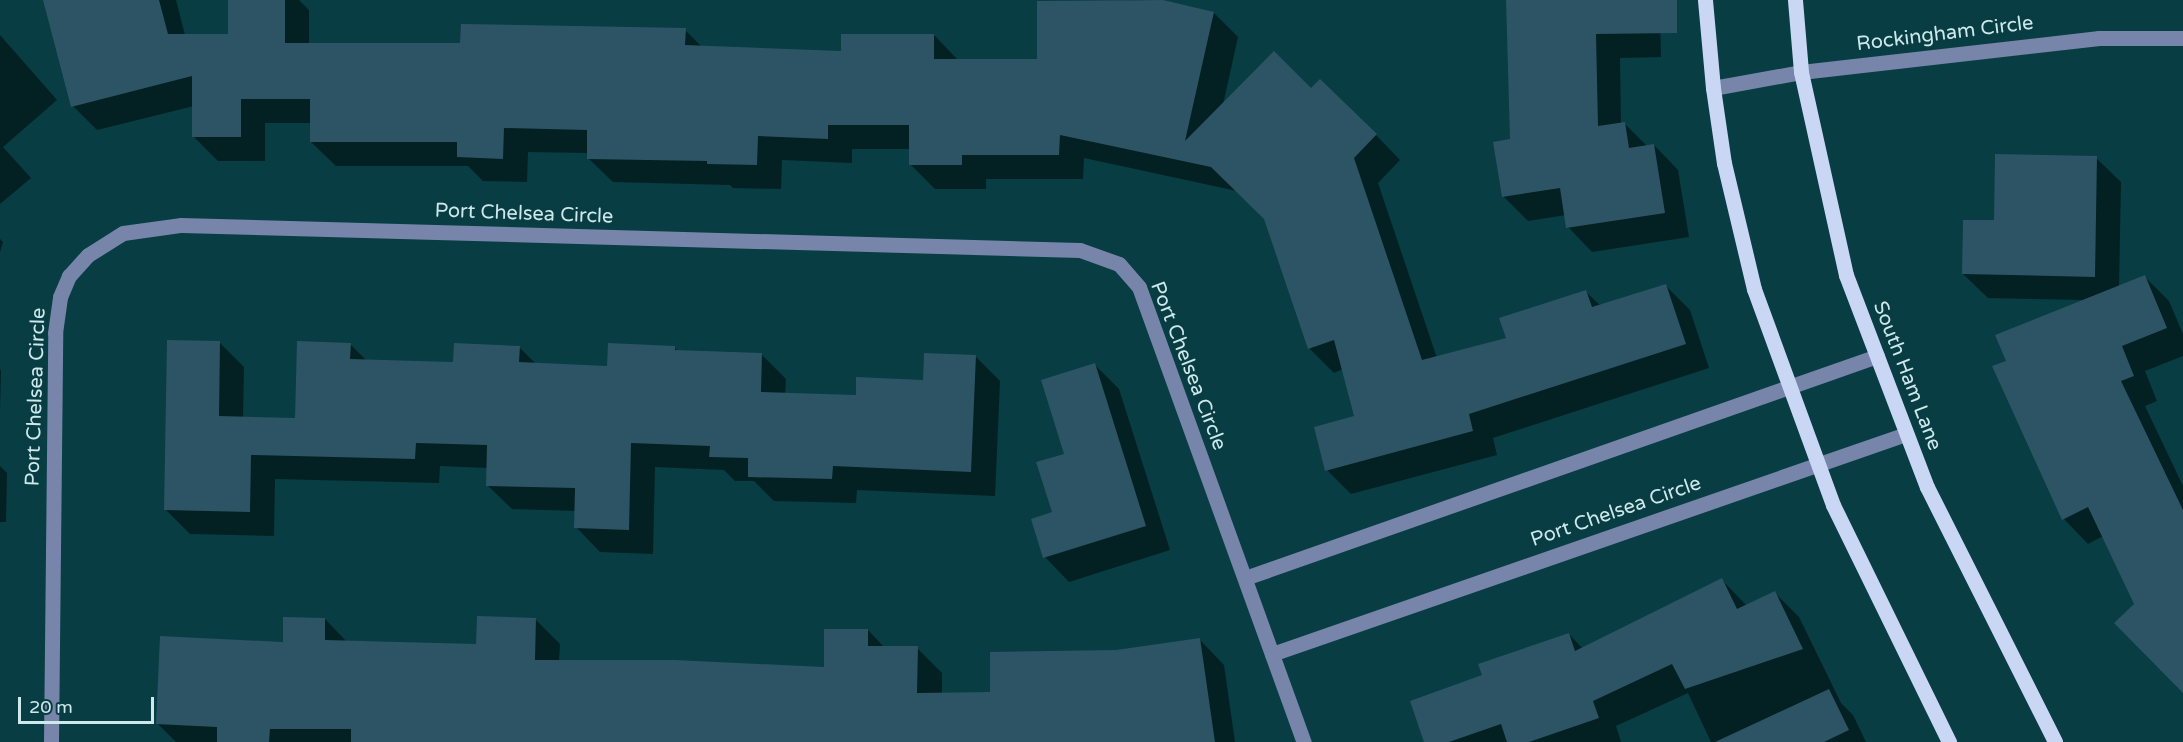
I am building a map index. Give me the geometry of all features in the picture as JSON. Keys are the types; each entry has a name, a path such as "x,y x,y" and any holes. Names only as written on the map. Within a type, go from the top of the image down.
{"main road":[{"path":"1705,0 1713,88 1724,163 1754,289 1833,505 1949,742"},
{"name":"South Ham Lane","path":"1795,0 1801,72 1846,275 1927,487 2055,742"}],"street":[{"name":"Rockingham Circle","path":"1713,88 1801,72 2099,38 2183,38"},
{"name":"Port Chelsea Circle","path":"51,742 55,333 60,297 69,276 88,255 114,238 123,233 181,225 1080,250 1119,264 1139,287 1304,742"},
{"path":"1245,578 1877,356"},
{"name":"Port Chelsea Circle","path":"1272,654 1906,434"}],"building":[{"path":"43,0 159,0 168,34 228,34 228,0 285,0 285,43 460,43 461,24 686,28 685,45 841,51 841,34 934,34 934,59 1037,59 1037,1 1163,0 1214,12 1185,141 1274,51 1311,88 1320,79 1377,134 1354,158 1422,360 1506,338 1499,318 1586,290 1592,307 1666,284 1686,344 1469,414 1473,431 1325,471 1314,427 1354,416 1334,340 1308,349 1264,219 1211,167 1060,135 1059,155 962,155 962,165 909,165 909,125 828,125 828,139 758,136 757,165 707,164 707,161 587,159 587,130 504,128 503,159 457,157 457,142 310,142 310,99 241,99 241,137 192,137 192,76 71,107"},
{"path":"1506,0 1677,0 1677,33 1596,34 1598,126 1625,122 1629,148 1654,144 1665,213 1566,228 1560,188 1502,197 1493,142 1510,139"},
{"path":"1995,154 2097,156 2095,277 1962,274 1963,220 1994,220"},
{"path":"2145,275 2167,328 2122,346 2134,376 2121,381 2183,510 2183,693 2114,623 2134,604 2088,507 2062,520 1992,366 2006,361 1995,335"},
{"path":"167,340 220,341 219,416 295,418 297,341 351,343 350,359 453,362 454,343 520,346 519,362 607,366 608,343 675,346 675,350 762,353 761,392 856,395 856,377 923,380 924,353 976,355 971,472 833,466 832,479 748,477 748,458 709,457 710,446 631,443 629,530 574,528 575,488 486,486 487,445 416,443 415,459 251,455 250,512 164,510"},
{"path":"1095,363 1146,526 1043,558 1031,519 1052,512 1036,462 1064,454 1041,380"},
{"path":"1722,578 1737,609 1775,591 1803,649 1685,689 1672,664 1593,701 1599,718 1529,742 1507,742 1501,724 1449,742 1424,742 1410,701 1482,675 1478,664 1569,633 1575,651"},
{"path":"477,616 536,618 535,660 675,660 824,667 824,629 868,629 868,646 918,646 917,693 990,692 990,652 1116,650 1200,638 1215,742 351,742 351,729 270,729 269,742 217,742 217,727 156,724 160,636 283,642 283,617 325,618 325,640 476,644"},
{"path":"1829,689 1849,730 1824,742 1715,742"}]}
